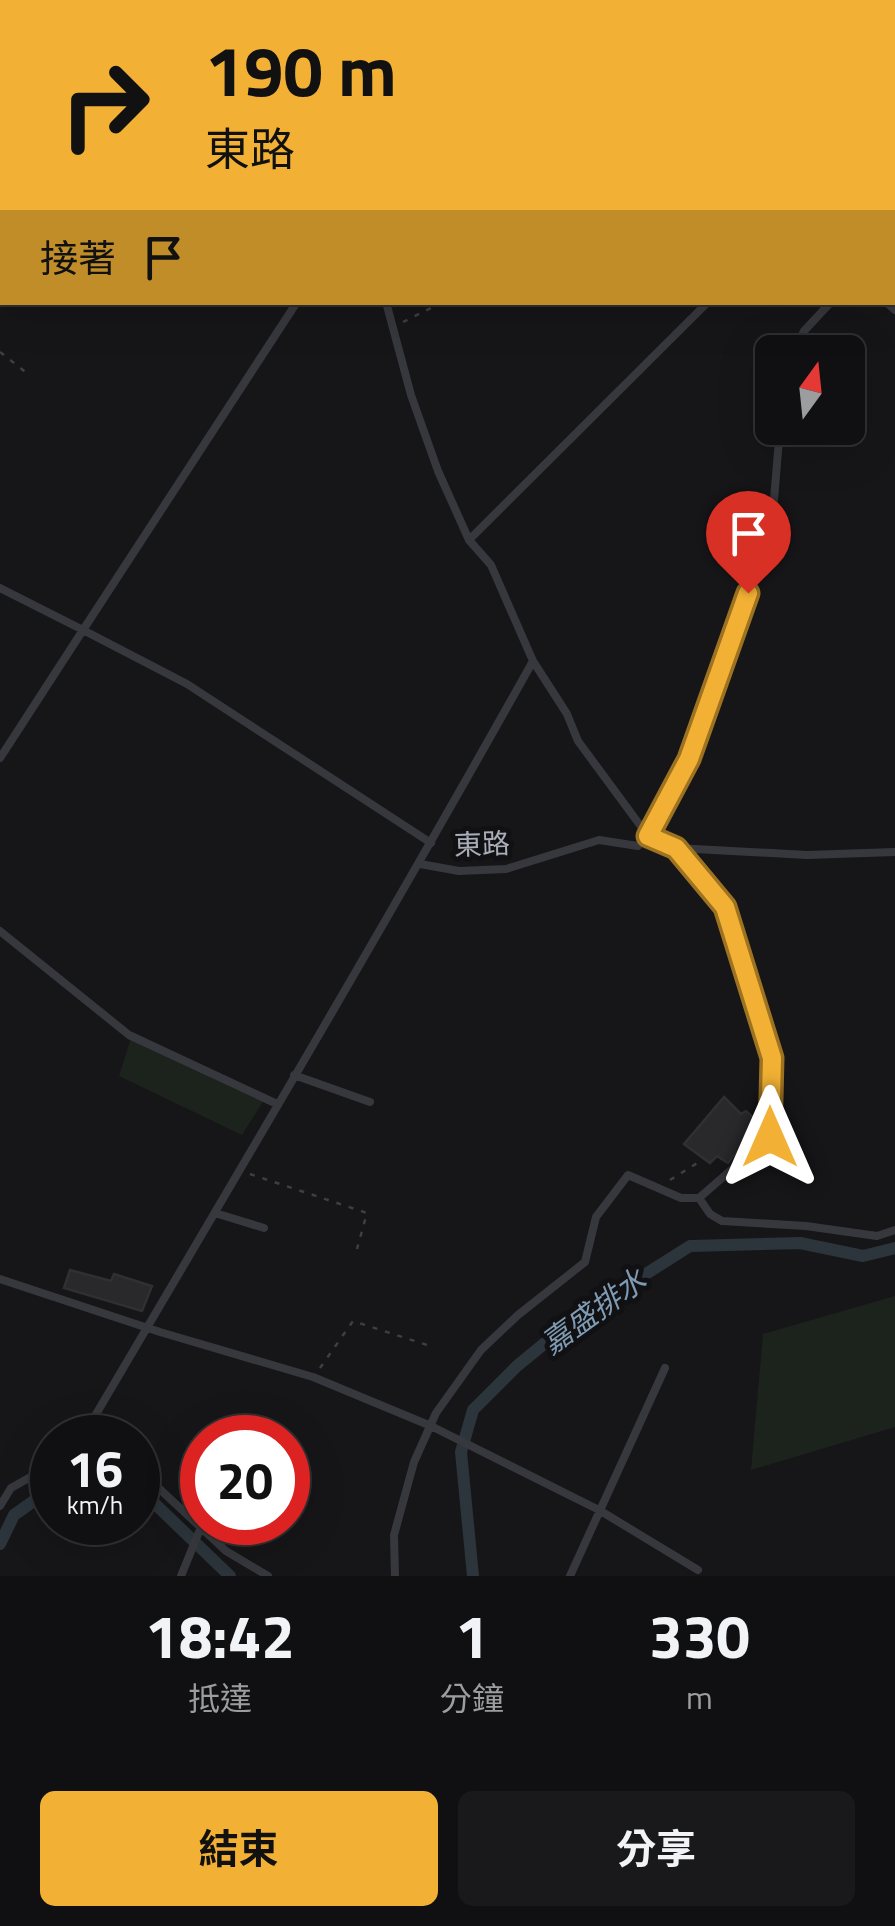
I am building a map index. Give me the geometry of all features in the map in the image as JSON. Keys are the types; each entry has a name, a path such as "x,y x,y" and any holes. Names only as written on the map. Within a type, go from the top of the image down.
{"lane":[{"path":"0,758 295,305"},
{"path":"387,305 432,456 469,540 491,566 533,661 567,714 578,741 648,836 676,848 807,855 895,852"},
{"path":"469,540 705,305"},
{"path":"802,335 828,306"},
{"path":"648,836 689,759 771,535 779,445"},
{"path":"0,588 187,684 431,843"},
{"path":"420,864 533,661"},
{"name":"東路","path":"96,1415 420,864 460,871 506,870 599,840 638,846 648,836"},
{"path":"395,1576 394,1535 414,1462 436,1413 481,1350 585,1262 596,1217 628,1175 681,1198 699,1198 770,1137 772,1058 725,907 676,848"},
{"path":"0,931 129,1035 277,1104"},
{"path":"294,1075 370,1102"},
{"path":"699,1198 710,1214 722,1222 806,1226 877,1236 895,1230"},
{"path":"215,1213 264,1228"},
{"path":"0,1279 313,1378 431,1426 599,1510 698,1570"},
{"path":"570,1576 665,1368"},
{"path":"0,1506 11,1488 30,1477"},
{"path":"160,1489 180,1507"},
{"path":"181,1576 195,1545"},
{"path":"220,1545 268,1576"}],"path":[{"path":"392,327 437,305"},
{"path":"0,352 28,374"},
{"path":"662,1188 699,1162"},
{"path":"239,1170 367,1212 358,1249"},
{"path":"313,1378 353,1321 427,1345"}],"shaded area":[{"path":"131,1038 264,1100 242,1135 119,1076"},
{"path":"895,1296 895,1427 751,1470 763,1334"}],"building":[{"path":"724,1097 741,1114 746,1111 759,1123 728,1163 717,1156 710,1163 684,1144"},
{"path":"70,1270 111,1281 114,1274 152,1286 142,1311 64,1288"}],"waterway":[{"name":"嘉盛排水","path":"473,1576 461,1452 473,1410 517,1366 573,1320 690,1246 800,1243 863,1256 895,1248"},
{"name":"嘉盛排水","path":"0,1544 14,1515 30,1504"},
{"name":"嘉盛排水","path":"160,1509 230,1576"}],"route":[{"path":"748,593 689,759 648,836 676,848 725,907 772,1058 770,1137"}]}
